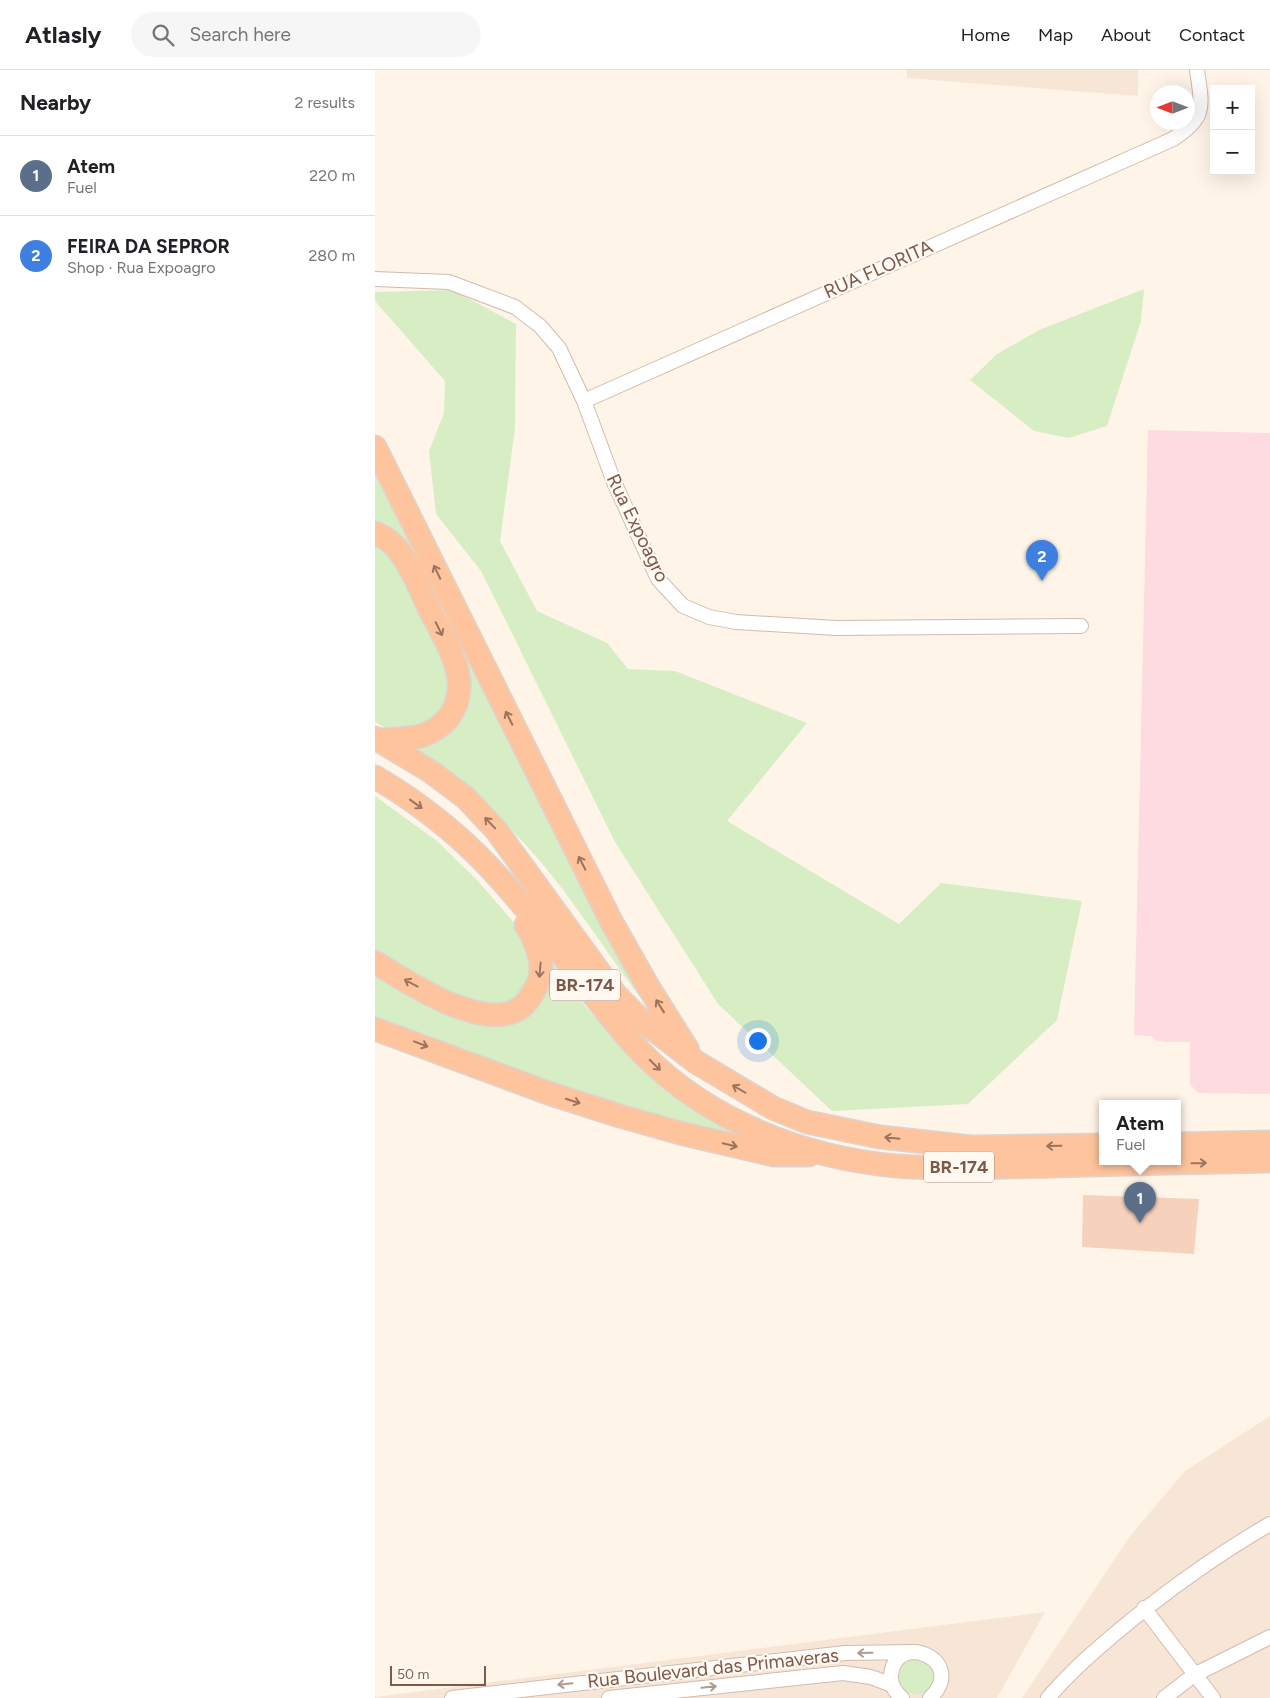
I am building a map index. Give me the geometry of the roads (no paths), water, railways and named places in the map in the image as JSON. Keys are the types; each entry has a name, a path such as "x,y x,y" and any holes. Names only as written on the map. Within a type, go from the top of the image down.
{"highway":[{"path":"375,447 611,921 649,988 695,1062"},
{"path":"375,533 386,537 402,555 457,668 460,691 456,707 444,723 423,736 377,739"},
{"name":"BR-174","path":"377,739 430,771 466,798 496,830 521,861 616,995 640,1019 695,1062 773,1108 817,1124 880,1137 971,1147 1099,1145"},
{"name":"BR-174","path":"375,778 430,814 488,866 631,1041 671,1081 722,1115 761,1133 822,1154 889,1164 986,1167 1100,1165"},
{"path":"375,962 456,1007 477,1014 502,1015 524,1006 539,984 541,962 534,938 488,866"},
{"path":"375,1029 551,1094 680,1133 774,1155 792,1157 822,1154"},
{"path":"1181,1144 1270,1142"},
{"name":"BR-174","path":"1181,1164 1270,1162"}],"street":[{"name":"RUA FLORITA","path":"584,401 1173,139 1189,129 1198,119 1201,103 1197,70"},
{"name":"Rua Expoagro","path":"375,279 449,282 515,307 540,326 559,348 584,401 614,482 658,579 683,606 709,618 736,622 837,628 1081,626"},
{"path":"1048,1698 1071,1670 1144,1608 1233,1545 1270,1524"},
{"path":"1144,1608 1213,1698"},
{"path":"1164,1698 1195,1675 1270,1638"},
{"path":"902,1698 892,1685 891,1678 895,1663 907,1653 914,1652 930,1656 940,1669 940,1685 930,1698"},
{"name":"Rua Boulevard das Primaveras","path":"452,1698 546,1692 845,1653 914,1652"},
{"name":"Rua Boulevard das Primaveras","path":"609,1698 843,1673 871,1677 892,1685"}],"place":[{"name":"FEIRA DA SEPROR","path":"1042,581"},
{"name":"Atem","path":"1140,1223"}]}
